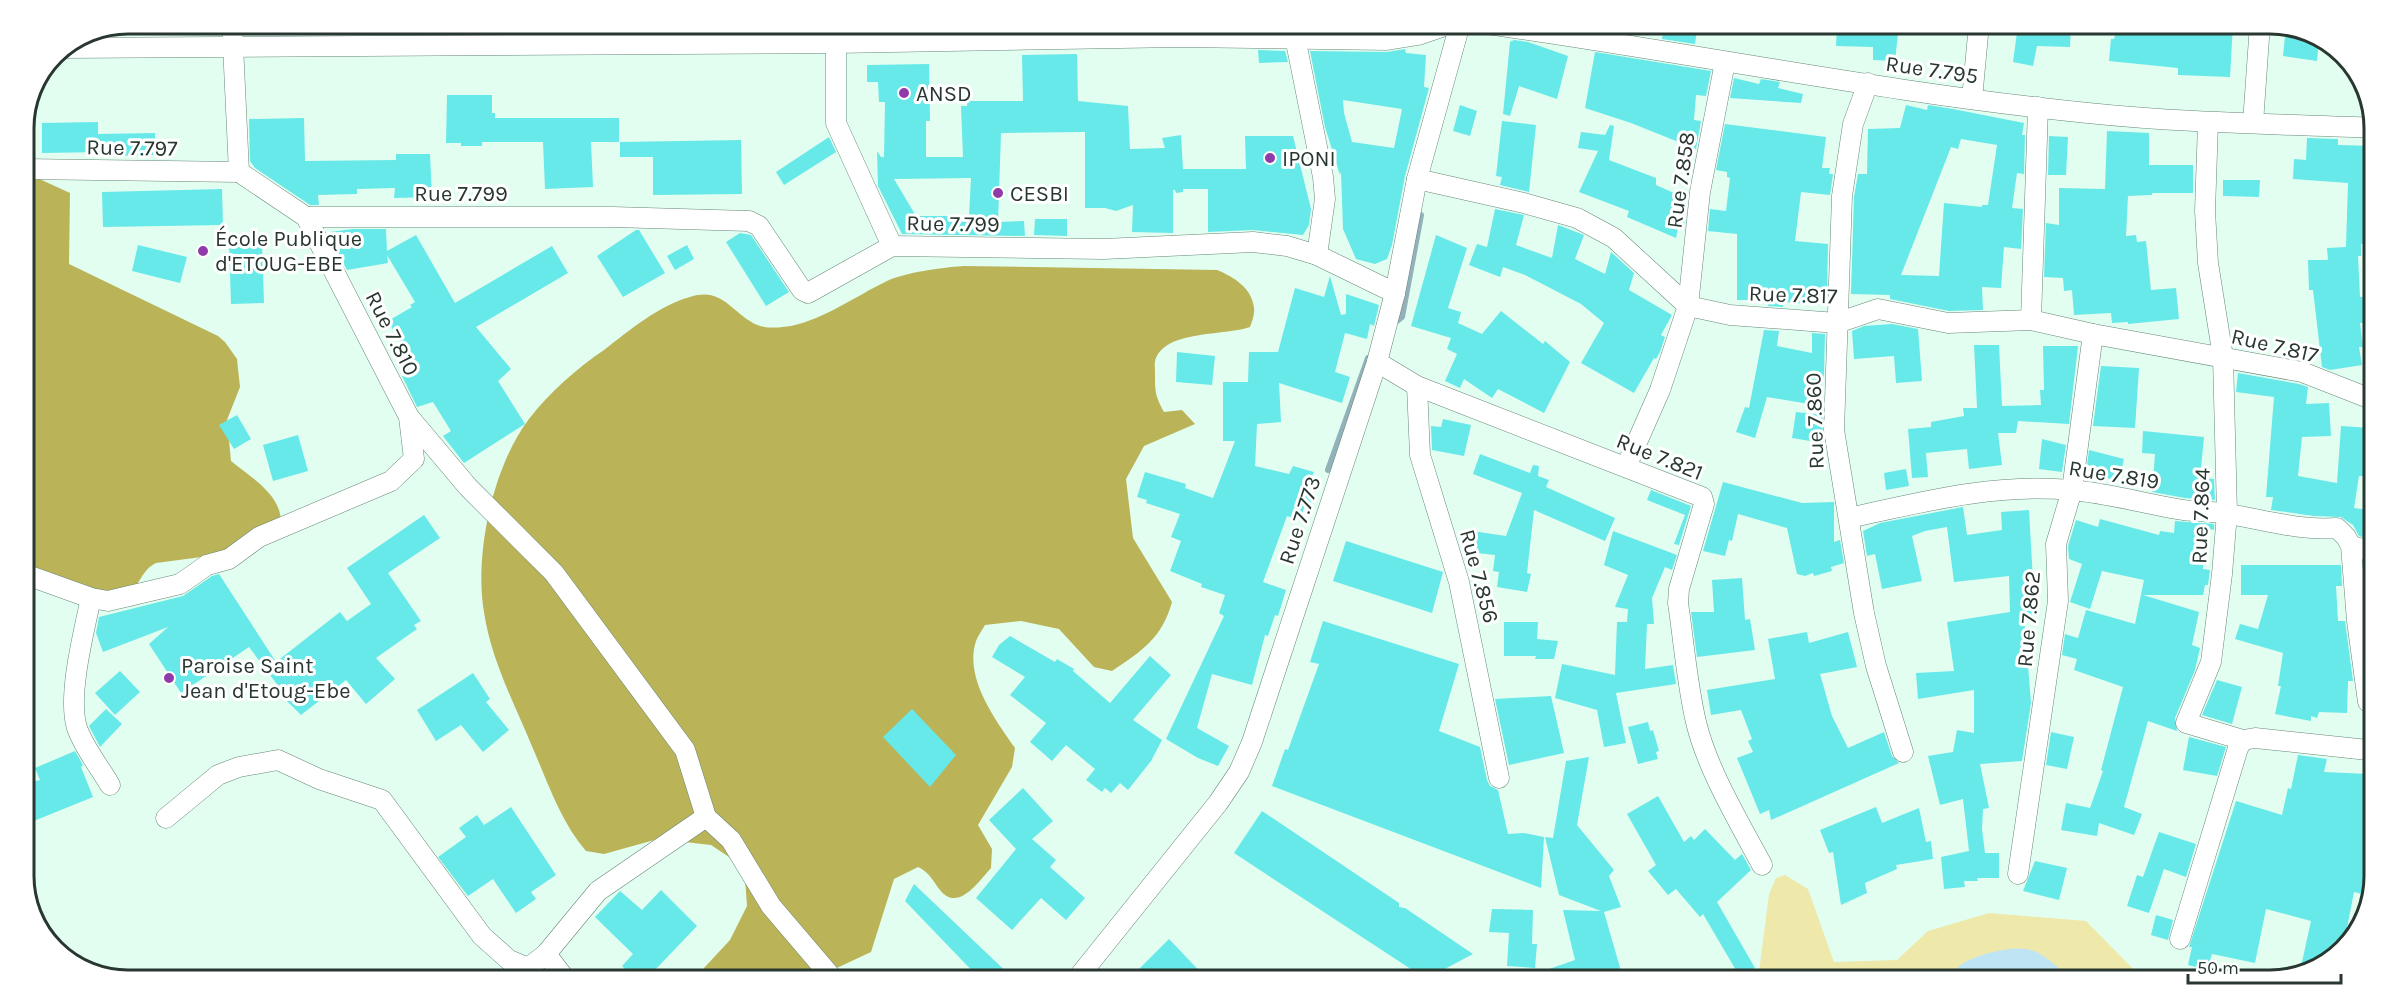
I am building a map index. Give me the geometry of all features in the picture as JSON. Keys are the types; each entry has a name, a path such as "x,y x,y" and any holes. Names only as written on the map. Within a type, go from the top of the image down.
{"street":[{"path":"232,34 239,172"},
{"path":"80,48 232,49 836,43 1073,34"},
{"path":"1245,34 1387,40 1421,34"},
{"name":"Rue 7.773","path":"1084,970 1218,803 1239,772 1252,742 1377,362 1395,293 1417,179 1457,34"},
{"name":"Rue 7.795","path":"1550,34 1972,99 2088,114 2208,123 2363,128"},
{"path":"1972,99 1978,34"},
{"path":"2253,123 2259,34"},
{"path":"1295,37 1323,177 1324,209 1317,255"},
{"path":"836,43 836,123 892,246"},
{"name":"Rue 7.858","path":"1626,467 1660,390 1688,306 1700,192 1725,62"},
{"name":"Rue 7.860","path":"1868,83 1854,124 1843,186 1834,430 1864,613 1876,666 1903,752"},
{"path":"2031,320 2038,107"},
{"name":"Rue 7.864","path":"2208,123 2205,211 2208,263 2223,357 2227,513 2220,596 2211,662 2187,723 2243,740 2255,738 2364,750"},
{"name":"Rue 7.797","path":"35,169 239,172"},
{"name":"Rue 7.810","path":"91,598 108,601 122,599 180,584 207,565 229,559 259,537 391,481 414,459 409,417 306,217 239,172"},
{"path":"1417,179 1524,202 1576,218 1614,238 1688,306"},
{"name":"Rue 7.799","path":"306,217 613,217 749,220 759,226 802,290 808,293 892,246 1104,249 1253,242 1287,246 1317,255 1395,293"},
{"name":"Rue 7.817","path":"1688,306 1730,315 1837,323 1878,309 1948,323 1999,323 2031,320 2093,334 2302,372 2363,396"},
{"name":"Rue 7.862","path":"2018,874 2058,601 2056,544 2072,490 2093,334"},
{"name":"Rue 7.821","path":"1377,362 1417,386 1702,497 1704,504 1678,596 1696,722 1702,742 1731,807 1762,865"},
{"name":"Rue 7.856","path":"1417,386 1420,455 1461,592 1499,778"},
{"path":"409,417 468,487 554,573 685,750 706,817 731,840 771,906 825,970"},
{"name":"Rue 7.819","path":"1850,518 1987,491 2023,488 2072,490 2184,510 2227,513 2282,525 2320,529 2337,528 2360,549 2357,621 2364,671"},
{"path":"35,578 91,598 78,663 75,700 76,725 110,785"},
{"path":"2180,939 2225,787 2238,748 2243,740"},
{"path":"166,818 218,775 239,767 278,760 319,779 382,800 482,936 509,960 528,968 546,954 598,891 706,817"},
{"path":"546,954 558,970"}],"shaded area":[{"path":"35,177 70,193 69,264 218,336 225,342 237,359 240,387 227,420 231,461 271,495 280,513 281,524 247,551 156,563 146,571 131,593 121,601 35,574"},
{"path":"963,266 1217,270 1230,276 1246,289 1253,301 1254,310 1250,327 1184,338 1162,349 1155,360 1156,393 1164,412 1182,410 1195,424 1144,446 1126,479 1133,538 1172,602 1157,634 1142,650 1112,671 1094,667 1059,629 1021,621 985,625 976,641 973,655 974,669 991,711 1015,748 1012,767 978,825 992,849 991,868 968,892 961,897 947,896 928,874 918,867 894,879 871,952 832,970 704,970 730,940 747,906 745,878 735,861 711,845 658,839 604,854 586,851 569,827 510,696 487,629 482,589 482,564 484,538 496,485 516,438 545,400 584,365 645,319 667,306 690,297 710,295 724,301 757,325 771,328 786,327 816,318 887,281 924,271"},
{"path":"1785,875 1808,889 1834,962 1897,960 1928,931 1989,913 2086,921 2134,970 1759,970 1769,894 1776,878"}],"building":[{"path":"1663,34 1696,34 1695,44 1662,39"},
{"path":"1837,34 1898,34 1895,61 1873,60 1873,47 1836,46"},
{"path":"2017,34 2071,34 2070,47 2037,46 2033,66 2013,62"},
{"path":"2115,34 2232,34 2230,77 2178,75 2178,68 2109,61 2111,39 2114,39"},
{"path":"2285,36 2318,48 2317,61 2283,56"},
{"path":"1514,40 1528,42 1568,56 1557,99 1519,86 1510,116 1503,114 1510,42"},
{"path":"1405,49 1406,53 1426,55 1424,87 1429,88 1405,176 1392,245 1387,259 1375,264 1356,259 1343,229 1341,172 1340,175 1325,127 1310,51 1387,52","holes":["1343,100 1402,109 1394,148 1352,142"]},
{"path":"1258,50 1285,51 1288,62 1259,63"},
{"path":"1595,52 1711,71 1706,96 1696,95 1694,120 1701,121 1696,149 1631,123 1585,108"},
{"path":"1077,54 1078,101 1128,106 1130,149 1165,148 1162,138 1181,135 1183,169 1246,169 1245,136 1293,136 1311,209 1309,225 1303,235 1253,230 1208,232 1208,189 1183,189 1183,192 1176,193 1173,190 1173,233 1132,232 1133,205 1116,211 1105,208 1085,208 1085,132 1001,133 998,222 1024,221 1025,236 902,234 878,186 877,151 881,157 884,157 885,102 879,102 878,82 867,82 867,65 929,64 930,121 926,121 926,157 963,157 961,106 967,106 967,101 1023,101 1022,55","holes":["971,178 969,216 916,216 894,179"]},
{"path":"1734,78 1759,84 1761,79 1780,82 1778,88 1803,94 1801,103 1730,98"},
{"path":"447,95 492,95 492,113 495,113 495,118 619,118 619,142 591,142 593,187 545,189 543,142 482,142 482,146 446,143"},
{"path":"1460,105 1477,111 1470,136 1453,131"},
{"path":"1906,105 1927,110 1928,105 2024,123 2022,135 2025,135 2024,174 2017,173 2012,208 2023,209 2021,249 2004,247 2001,288 1982,287 1983,310 1949,311 1890,299 1890,295 1851,294 1854,197 1858,174 1867,174 1868,129 1900,128","holes":["1961,139 1997,145 1988,205 1982,205 1982,207 1944,203 1939,276 1901,275 1951,147 1958,149"]},
{"path":"304,118 305,161 396,160 396,154 430,154 432,197 394,198 395,188 357,189 357,194 318,195 319,205 310,205 255,168 250,161 249,119"},
{"path":"1502,121 1536,125 1529,192 1500,185 1502,177 1496,176"},
{"path":"98,122 98,134 155,133 155,155 105,156 104,152 42,153 42,123"},
{"path":"1725,124 1826,137 1822,168 1830,168 1829,174 1833,174 1830,195 1801,192 1795,241 1828,244 1827,293 1820,293 1819,305 1784,302 1783,307 1768,306 1769,300 1737,300 1737,234 1708,231 1710,209 1726,211 1730,178 1727,177 1727,172 1716,170"},
{"path":"1610,125 1614,126 1609,160 1656,178 1656,185 1685,198 1684,229 1678,228 1676,238 1627,217 1629,211 1579,192 1598,151 1578,148 1581,132 1605,135"},
{"path":"2107,131 2149,133 2149,165 2193,165 2193,193 2152,193 2152,195 2128,196 2126,236 2136,235 2137,242 2146,241 2151,290 2176,288 2179,319 2128,324 2128,322 2112,323 2111,313 2074,315 2072,290 2064,291 2063,278 2044,277 2046,223 2059,225 2059,188 2105,189"},
{"path":"2049,136 2068,137 2066,175 2048,175"},
{"path":"829,137 836,152 784,185 776,172"},
{"path":"2307,138 2338,139 2338,145 2363,146 2363,244 2361,244 2361,256 2358,256 2360,297 2363,297 2363,323 2360,323 2363,347 2359,347 2362,365 2330,370 2322,367 2313,290 2309,290 2308,260 2328,260 2327,248 2346,247 2348,183 2293,179 2294,159 2306,160"},
{"path":"741,140 742,194 653,195 653,157 620,157 620,142"},
{"path":"2223,180 2260,180 2259,197 2223,196"},
{"path":"222,189 223,225 103,227 102,192"},
{"path":"1495,209 1524,215 1516,245 1552,258 1558,225 1584,235 1575,259 1605,274 1611,252 1634,273 1629,290 1672,315 1661,335 1665,337 1660,352 1656,359 1654,358 1634,393 1581,363 1604,323 1581,304 1525,275 1503,267 1500,277 1469,265 1477,244 1487,247"},
{"path":"1035,219 1067,219 1067,236 1034,235"},
{"path":"386,229 387,251 416,235 455,303 552,246 568,273 476,327 511,369 498,381 525,424 464,463 443,436 451,431 433,402 417,407 402,376 416,371 388,321 412,307 410,305 415,302 387,255 388,263 347,270 331,240 330,232"},
{"path":"639,230 665,273 623,297 597,256"},
{"path":"740,233 751,235 789,292 766,306 726,242"},
{"path":"1436,235 1467,248 1448,308 1461,312 1458,323 1482,334 1501,311 1543,344 1545,341 1570,362 1544,413 1498,389 1492,398 1464,379 1460,388 1445,381 1457,354 1447,349 1451,338 1411,326"},
{"path":"262,242 264,303 231,304 229,243"},
{"path":"138,245 187,257 180,283 132,271"},
{"path":"687,245 694,259 675,270 667,256"},
{"path":"1330,276 1341,315 1346,314 1346,294 1379,305 1374,326 1370,324 1367,339 1345,333 1335,372 1350,377 1342,403 1279,383 1281,422 1257,424 1255,466 1289,474 1293,466 1314,472 1312,476 1318,477 1311,503 1306,502 1300,520 1287,516 1263,582 1286,590 1278,616 1275,615 1268,636 1265,635 1252,685 1212,674 1197,728 1229,746 1218,766 1198,758 1166,739 1224,616 1219,613 1225,595 1201,587 1202,584 1170,571 1181,541 1171,537 1180,514 1146,503 1147,500 1137,497 1145,472 1186,484 1185,488 1213,498 1235,441 1223,441 1223,382 1248,382 1249,352 1278,352 1295,288 1324,297"},
{"path":"1892,324 1918,329 1922,381 1896,383 1894,356 1854,359 1852,331 1864,326"},
{"path":"1764,330 1779,331 1777,346 1812,353 1812,333 1825,334 1824,375 1820,396 1810,393 1809,404 1767,397 1755,438 1736,432 1745,407 1749,408"},
{"path":"1974,345 1999,345 2002,406 2041,405 2040,390 2044,390 2043,346 2078,346 2069,424 2018,421 2016,433 1998,433 2002,465 1969,469 1967,449 1926,453 1928,477 1912,478 1908,429 1931,427 1931,422 1964,416 1963,408 1977,408"},
{"path":"1177,352 1215,356 1212,385 1176,382"},
{"path":"2101,366 2139,368 2135,428 2093,426"},
{"path":"2238,373 2299,384 2308,387 2306,404 2329,403 2331,436 2302,437 2298,476 2337,483 2341,426 2363,427 2363,476 2359,476 2354,508 2364,509 2364,537 2359,536 2353,525 2341,517 2271,510 2273,497 2266,497 2274,397 2236,392"},
{"path":"1796,412 1823,415 1822,443 1792,438"},
{"path":"237,415 251,439 234,449 219,425"},
{"path":"1443,419 1471,425 1464,456 1432,450 1431,426 1441,427"},
{"path":"2143,431 2204,437 2200,478 2214,479 2215,500 2152,492 2155,454 2142,453"},
{"path":"298,435 308,471 273,481 263,445"},
{"path":"2042,439 2066,445 2062,472 2039,469"},
{"path":"2089,450 2124,459 2119,481 2086,473"},
{"path":"1480,454 1530,473 1533,465 1539,466 1538,476 1549,480 1546,487 1615,518 1605,541 1534,510 1527,573 1531,574 1527,592 1497,587 1499,572 1493,571 1495,555 1469,552 1472,531 1506,536 1522,493 1473,474"},
{"path":"1906,469 1909,486 1886,490 1884,473"},
{"path":"1723,482 1802,503 1834,502 1834,542 1840,540 1844,563 1831,567 1832,571 1814,576 1813,573 1805,576 1797,574 1787,528 1738,514 1732,541 1729,540 1725,556 1703,551"},
{"path":"1651,490 1691,506 1679,545 1674,544 1685,515 1647,500"},
{"path":"1963,507 1967,535 2002,530 2001,512 2029,510 2035,616 2024,616 2031,703 2022,761 1980,764 1989,808 1983,809 1982,829 1985,853 1999,853 1999,878 1977,878 1978,881 1964,881 1965,887 1944,889 1941,857 1969,851 1963,799 1940,805 1928,756 1953,752 1957,730 1974,733 1974,690 1918,699 1916,673 1954,671 1947,622 2010,612 2009,576 1954,582 1947,527 1912,536 1922,581 1882,589 1875,554 1867,556 1863,531 1880,523"},
{"path":"424,515 440,538 388,573 421,621 414,625 417,629 376,658 395,679 366,704 346,680 301,715 279,693 282,691 249,647 181,693 149,644 168,627 103,652 96,633 99,617 183,596 212,576 219,574 276,662 340,612 347,621 371,604 347,568"},
{"path":"2100,519 2159,535 2160,531 2174,533 2175,521 2214,524 2214,530 2205,528 2203,569 2210,570 2208,585 2205,585 2203,595 2143,595 2199,612 2192,645 2200,648 2195,670 2175,718 2177,731 2148,721 2124,807 2142,814 2134,835 2099,823 2097,836 2061,830 2066,803 2090,808 2103,771 2101,770 2123,687 2074,670 2077,659 2062,655 2065,634 2078,638 2086,610 2135,624 2144,580 2102,571 2090,609 2070,602 2082,564 2069,559 2068,546 2076,520 2098,527"},
{"path":"1613,531 1677,555 1672,570 1665,567 1652,598 1654,624 1647,624 1645,669 1673,665 1676,684 1616,693 1626,743 1604,747 1597,710 1555,698 1562,664 1615,675 1617,622 1627,622 1628,609 1615,607 1628,575 1604,565"},
{"path":"1346,541 1443,572 1432,613 1333,581"},
{"path":"2241,565 2341,565 2342,586 2336,586 2338,621 2345,621 2353,681 2348,681 2347,713 2319,712 2317,718 2311,716 2311,721 2275,714 2281,686 2278,686 2283,653 2235,639 2240,624 2258,629 2268,595 2241,595"},
{"path":"1742,578 1745,620 1750,619 1755,650 1697,657 1691,612 1714,612 1712,580"},
{"path":"1323,621 1459,664 1439,731 1480,747 1487,780 1490,786 1498,790 1508,834 1524,833 1544,837 1541,888 1272,786 1285,749 1288,750 1319,664 1310,662"},
{"path":"1504,622 1538,622 1537,639 1558,641 1554,659 1535,659 1536,656 1504,656"},
{"path":"1807,632 1809,643 1848,632 1857,667 1820,674 1832,716 1848,748 1884,732 1892,756 1899,763 1771,820 1769,810 1760,814 1737,758 1753,752 1748,741 1752,739 1741,710 1711,715 1707,690 1775,679 1768,639"},
{"path":"1010,636 1055,662 1057,659 1074,669 1073,671 1110,703 1150,656 1171,675 1133,720 1162,740 1151,761 1128,790 1120,783 1111,793 1105,788 1102,792 1086,780 1095,769 1066,745 1052,761 1030,742 1046,723 1010,695 1025,677 992,657 999,645"},
{"path":"120,671 140,692 115,715 95,693"},
{"path":"473,673 490,699 486,702 509,730 483,752 461,725 436,741 417,710"},
{"path":"2217,680 2242,687 2232,724 2202,715"},
{"path":"1551,696 1564,753 1509,765 1495,699"},
{"path":"106,709 122,724 100,747 89,726"},
{"path":"912,709 956,755 930,787 883,737"},
{"path":"1648,722 1650,731 1653,730 1659,751 1656,752 1658,759 1638,764 1628,727"},
{"path":"2051,732 2074,737 2067,769 2046,765"},
{"path":"2189,737 2226,747 2217,776 2183,770"},
{"path":"75,751 83,765 81,767 93,797 35,821 35,781 40,780 35,768"},
{"path":"2298,755 2327,759 2324,772 2364,774 2364,876 2362,894 2354,892 2347,929 2322,954 2301,964 2311,921 2266,909 2255,963 2212,954 2207,970 2188,965 2192,947 2189,947 2236,801 2282,815 2288,788 2291,789"},
{"path":"1589,757 1577,825 1614,870 1609,876 1621,907 1604,912 1621,970 1546,970 1575,960 1563,910 1601,911 1559,895 1545,837 1553,838 1566,761"},
{"path":"1023,788 1053,821 1032,839 1056,860 1050,867 1085,898 1066,920 1041,898 1012,930 976,898 1016,849 989,820"},
{"path":"1658,796 1684,842 1691,836 1694,840 1705,829 1735,860 1742,854 1751,870 1717,902 1755,968 1736,970 1703,914 1700,917 1676,889 1668,895 1648,871 1656,865 1627,814"},
{"path":"511,807 556,875 531,892 536,899 516,913 493,879 468,896 438,857 466,837 459,828 477,815 484,825"},
{"path":"1876,807 1882,823 1919,808 1926,842 1931,841 1933,859 1896,865 1897,869 1865,883 1867,893 1841,905 1833,852 1829,853 1820,830"},
{"path":"1262,811 1399,903 1399,907 1405,908 1473,954 1443,970 1412,970 1234,853"},
{"path":"2159,832 2196,844 2186,877 2164,869 2149,913 2127,906 2137,875 2143,877"},
{"path":"2035,861 2067,868 2059,900 2023,891"},
{"path":"914,884 1004,970 971,970 905,901"},
{"path":"661,890 697,926 655,970 626,970 622,966 633,954 595,917 620,891 642,910"},
{"path":"1492,909 1533,910 1532,944 1537,944 1535,968 1507,966 1509,933 1489,932"},
{"path":"2156,915 2173,920 2168,940 2151,935"},
{"path":"1169,939 1198,970 1138,970"}],"waterway":[{"path":"1397,321 1402,317 1421,215"},
{"path":"1328,470 1368,358"},
{"path":"2000,970 2008,968 2029,970"}],"place":[{"name":"ANSD","path":"904,93"},
{"name":"IPONI","path":"1270,158"},
{"name":"CESBI","path":"998,193"},
{"name":"École Publique d'ETOUG-EBE","path":"203,251"},
{"name":"Paroise Saint Jean d'Etoug-Ebe","path":"169,678"}]}
